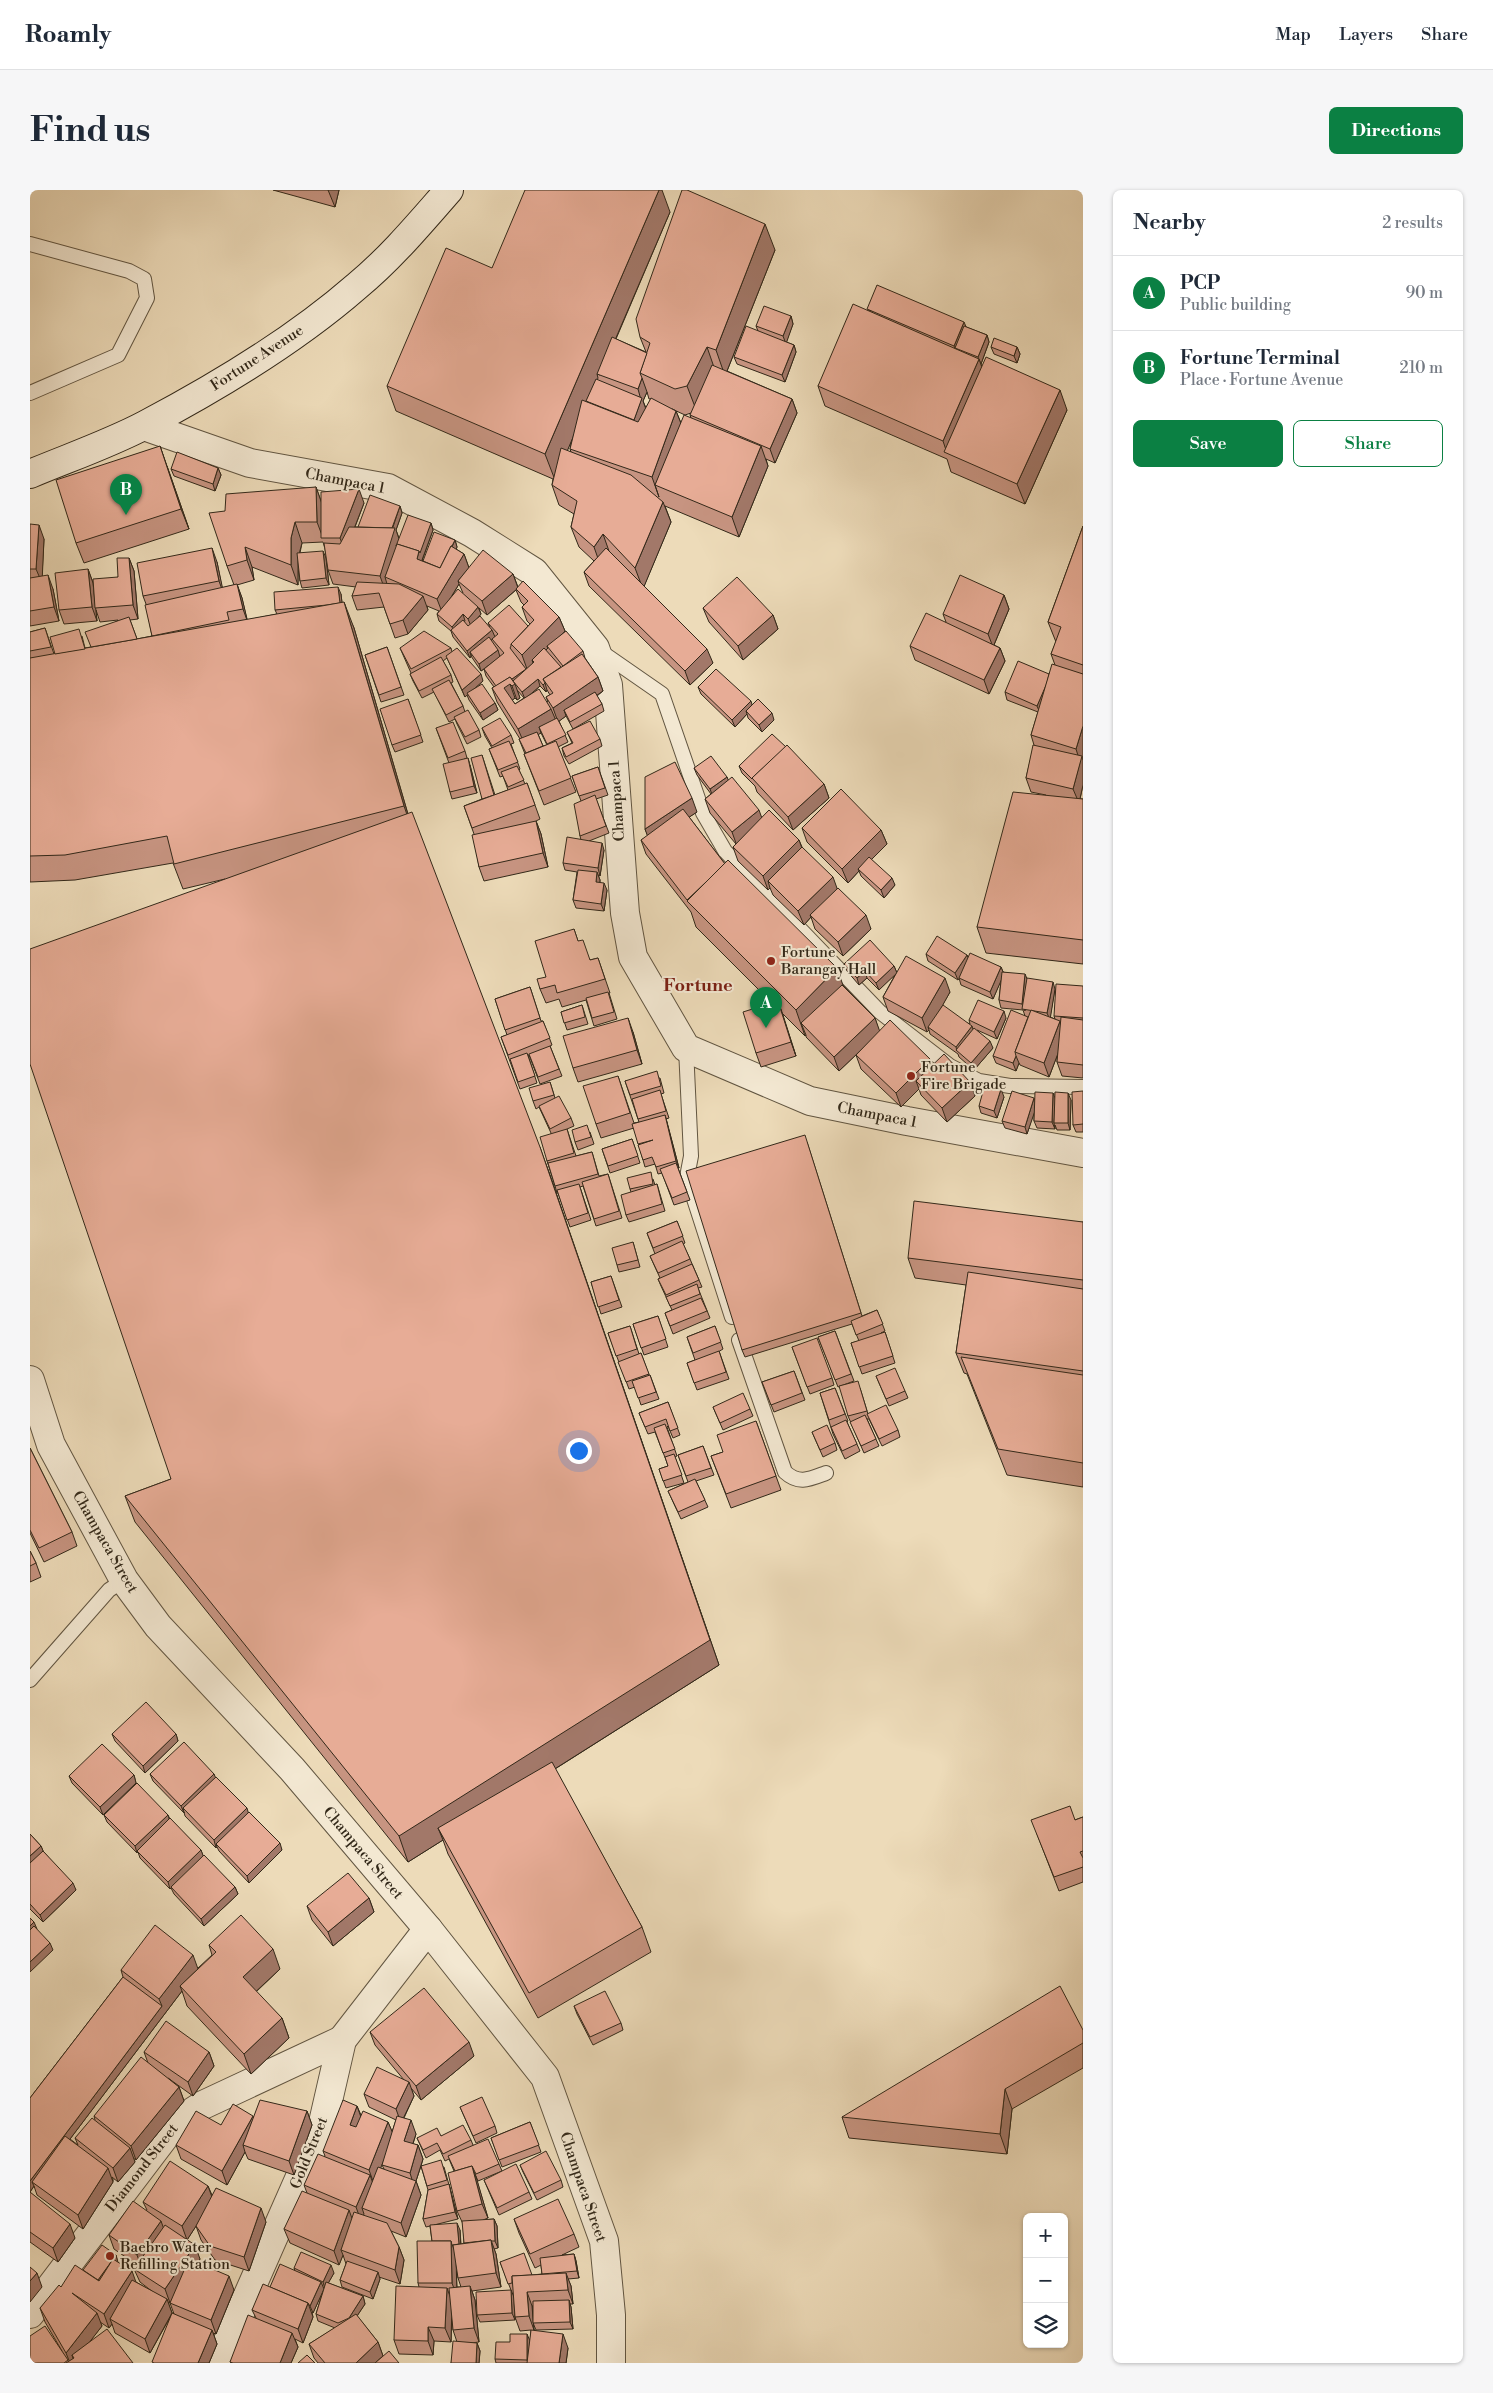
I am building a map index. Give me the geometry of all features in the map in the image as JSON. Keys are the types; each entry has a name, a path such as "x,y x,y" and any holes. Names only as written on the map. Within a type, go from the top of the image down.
{"street":[{"name":"Fortune Avenue","path":"30,474 144,426 223,381 288,340 358,286 404,241 448,190"},
{"name":"Champaca 1","path":"144,426 250,463 388,488 472,533 534,572 595,648 608,685 625,913 633,956 686,1048 810,1101 1083,1153"},
{"name":"Champaca Street","path":"30,1380 51,1445 124,1580 158,1626 292,1769 428,1929 544,2077 604,2241 611,2315 611,2363"},
{"name":"Gold Street","path":"218,2363 322,2127 342,2040 428,1929"},
{"name":"Diamond Street","path":"30,2314 175,2123 203,2104 342,2040"}],"lane":[{"path":"30,244 129,271 144,279 147,298 118,355 30,393"},
{"path":"595,648 662,694 703,813 724,851 880,1012 950,1066 979,1081 1010,1086 1083,1088"},
{"path":"686,1048 691,1156 687,1177 739,1338 785,1472 791,1478 802,1481 826,1473"},
{"path":"30,1680 109,1590 124,1580"}],"building":[{"path":"525,190 659,190 545,454 387,386 446,248 492,268"},
{"path":"682,190 687,190 765,224 716,350 707,347 687,386 675,389 640,373 650,343 640,337 636,319"},
{"path":"877,285 964,322 954,346 867,309"},
{"path":"853,304 979,359 943,441 818,386"},
{"path":"764,306 791,316 783,336 756,326"},
{"path":"746,326 794,345 782,375 734,357"},
{"path":"964,326 987,335 978,357 955,348"},
{"path":"612,337 647,353 640,373 642,378 638,389 597,374"},
{"path":"994,338 1017,347 1014,356 991,347"},
{"path":"986,357 1060,390 1017,484 944,452"},
{"path":"712,365 792,399 770,449 690,415"},
{"path":"596,379 642,398 634,420 586,401"},
{"path":"651,398 676,411 652,477 570,449 582,400 638,422"},
{"path":"684,415 761,446 732,517 655,485"},
{"path":"160,446 181,509 76,543 56,480"},
{"path":"561,448 631,475 663,502 635,568 603,534 594,547 571,527 577,501 552,485"},
{"path":"177,452 218,468 213,484 171,469"},
{"path":"316,487 317,522 295,522 291,538 291,565 245,547 247,560 227,566 209,513 225,511 226,494"},
{"path":"359,489 340,538 321,538 321,492"},
{"path":"370,495 400,506 392,528 358,527"},
{"path":"408,515 431,523 420,553 397,544 396,546"},
{"path":"30,524 39,525 36,569 30,569"},
{"path":"1083,526 1083,665 1051,654 1061,627 1048,622"},
{"path":"349,527 395,528 380,576 328,570 324,543 340,544"},
{"path":"434,532 455,540 440,568 423,561"},
{"path":"397,544 419,551 417,559 440,568 451,546 464,554 437,599 385,577"},
{"path":"212,548 219,581 143,596 137,563"},
{"path":"606,548 707,649 685,671 584,572"},
{"path":"483,550 513,574 482,601 458,581"},
{"path":"323,551 326,578 300,581 297,553"},
{"path":"117,558 129,558 133,605 95,608 93,579 118,577"},
{"path":"88,569 92,607 59,610 55,573"},
{"path":"48,575 54,607 30,611 30,578"},
{"path":"960,575 1004,595 988,634 943,614"},
{"path":"737,577 773,615 738,646 703,608"},
{"path":"523,581 559,617 522,655 511,644 534,620 522,607 528,601 516,589"},
{"path":"357,582 399,584 423,596 403,620 390,624 379,593 352,596"},
{"path":"237,584 243,609 227,612 229,620 152,636 145,605"},
{"path":"338,587 340,603 275,610 274,592"},
{"path":"458,589 478,607 468,619 463,614 452,627 437,614"},
{"path":"344,602 404,806 174,864 167,836 65,855 30,856 30,658"},
{"path":"509,605 528,626 511,644 510,648 526,669 512,679 510,677 496,686 484,669 504,653 492,639 498,634 488,623"},
{"path":"926,613 1000,648 984,680 910,646"},
{"path":"480,616 492,630 467,651 451,630 463,620 468,626"},
{"path":"129,617 137,639 91,647 85,632"},
{"path":"45,628 51,647 30,651 30,632"},
{"path":"79,629 85,649 55,654 50,637"},
{"path":"424,631 451,648 411,669 400,648"},
{"path":"566,631 583,651 563,666 547,646"},
{"path":"489,637 498,650 479,664 470,652"},
{"path":"387,647 401,687 379,695 365,655"},
{"path":"457,648 481,674 462,690 446,656"},
{"path":"544,648 561,667 543,679 545,683 543,685 538,679 522,692 513,681 534,662 532,660"},
{"path":"582,654 598,677 553,708 546,697 553,693 543,679"},
{"path":"441,657 451,675 419,691 410,674"},
{"path":"1018,661 1049,674 1037,706 1005,692"},
{"path":"1052,664 1083,674 1083,726 1076,749 1031,735"},
{"path":"716,669 751,701 732,720 698,687"},
{"path":"510,677 515,684 512,686 510,684 504,688 515,704 539,689 551,709 518,729 492,688"},
{"path":"449,680 463,706 446,715 432,689"},
{"path":"482,684 495,703 480,713 467,693"},
{"path":"595,692 602,704 570,722 564,710"},
{"path":"408,699 421,735 392,745 380,709"},
{"path":"758,699 772,713 759,725 746,711"},
{"path":"468,710 479,730 465,737 454,717"},
{"path":"500,718 511,735 492,746 482,728"},
{"path":"557,718 566,735 547,744 539,727"},
{"path":"590,721 600,739 566,757 562,748 573,743 567,732"},
{"path":"453,722 465,751 448,758 436,728"},
{"path":"537,732 543,746 526,753 519,739"},
{"path":"772,734 786,747 752,779 739,766"},
{"path":"509,741 518,762 498,770 489,749"},
{"path":"556,741 571,778 539,791 524,754"},
{"path":"787,745 824,784 788,817 752,778"},
{"path":"1033,745 1082,756 1073,789 1026,778"},
{"path":"482,755 494,795 482,799 471,758"},
{"path":"711,756 727,777 710,789 694,768"},
{"path":"468,758 474,786 450,792 443,764"},
{"path":"675,762 692,798 645,829 645,777"},
{"path":"517,766 524,780 508,787 501,772"},
{"path":"598,767 605,788 579,796 572,776"},
{"path":"732,777 759,810 732,832 705,799"},
{"path":"527,783 535,805 472,828 464,806"},
{"path":"841,789 881,830 842,869 802,828"},
{"path":"1013,792 1083,799 1083,940 977,927"},
{"path":"595,795 606,826 580,836 574,804"},
{"path":"683,809 725,864 687,900 641,840"},
{"path":"769,810 799,840 763,876 733,847"},
{"path":"412,812 540,1147 710,1640 399,1836 125,1496 171,1479 30,1064 30,949"},
{"path":"536,821 543,853 479,867 472,835"},
{"path":"567,837 602,843 598,868 563,863"},
{"path":"802,847 833,877 798,911 768,881"},
{"path":"869,857 892,878 881,890 858,869"},
{"name":"Fortune Barangay Hall","path":"728,860 837,968 796,1010 687,901"},
{"path":"578,870 597,872 596,882 604,883 601,904 573,900"},
{"path":"838,888 866,915 838,942 810,915"},
{"path":"574,929 578,941 583,940 590,960 598,958 605,979 557,993 555,985 540,989 537,979 546,977 535,941"},
{"path":"937,936 967,955 955,973 926,954"},
{"path":"870,940 894,966 876,983 865,971 857,978 844,964"},
{"path":"970,953 1001,967 990,992 959,978"},
{"path":"906,956 945,978 922,1018 883,997"},
{"path":"1002,972 1025,974 1022,1004 999,1000"},
{"path":"1027,978 1053,982 1047,1013 1022,1009"},
{"path":"1056,984 1083,986 1083,1018 1054,1016"},
{"path":"842,985 875,1018 834,1057 801,1023"},
{"path":"530,987 540,1018 505,1030 495,999"},
{"path":"608,992 614,1012 592,1018 586,998"},
{"path":"978,1000 1004,1011 994,1032 969,1020"},
{"path":"778,1001 791,1042 756,1053 743,1012"},
{"path":"582,1005 585,1017 564,1023 561,1012"},
{"path":"943,1005 972,1026 956,1047 928,1027"},
{"path":"1011,1010 1028,1017 1015,1052 1016,1056 1013,1063 993,1056"},
{"path":"1031,1010 1060,1021 1044,1063 1015,1052"},
{"path":"1061,1017 1083,1020 1083,1065 1057,1062"},
{"path":"628,1018 637,1050 573,1068 563,1036"},
{"path":"890,1020 930,1059 896,1093 856,1055"},
{"path":"543,1021 550,1038 508,1055 501,1037"},
{"path":"974,1028 990,1041 971,1063 956,1050"},
{"path":"550,1046 559,1069 538,1077 529,1054"},
{"path":"527,1053 535,1076 518,1082 510,1059"},
{"path":"944,1054 970,1082 942,1108 916,1081"},
{"path":"657,1071 661,1086 630,1095 625,1081"},
{"path":"618,1076 630,1113 596,1124 583,1086"},
{"path":"550,1082 554,1095 533,1101 529,1088"},
{"path":"985,1084 1001,1089 994,1111 979,1106"},
{"path":"660,1090 666,1111 638,1119 632,1099"},
{"path":"1012,1091 1034,1098 1025,1127 1002,1121"},
{"path":"1083,1091 1083,1124 1073,1125 1072,1092"},
{"path":"1035,1092 1053,1093 1052,1122 1034,1121"},
{"path":"1055,1092 1068,1093 1068,1123 1054,1123"},
{"path":"559,1096 571,1118 550,1129 539,1106"},
{"path":"665,1115 676,1161 656,1167 652,1157 643,1160 638,1145 653,1140 638,1144 632,1124"},
{"path":"587,1125 591,1137 575,1142 572,1130"},
{"path":"567,1129 574,1153 547,1161 540,1137"},
{"path":"805,1135 861,1313 742,1350 686,1171"},
{"path":"632,1139 638,1156 608,1166 602,1149"},
{"path":"592,1152 598,1174 555,1186 548,1163"},
{"path":"676,1163 687,1192 672,1198 660,1169"},
{"path":"651,1172 653,1184 630,1189 627,1178"},
{"path":"608,1174 619,1211 594,1219 582,1182"},
{"path":"579,1184 588,1213 567,1220 557,1190"},
{"path":"657,1184 662,1204 626,1215 621,1195"},
{"path":"914,1201 1083,1222 1083,1280 908,1258"},
{"path":"677,1221 683,1236 653,1248 647,1233"},
{"path":"682,1241 690,1259 658,1273 650,1256"},
{"path":"633,1242 638,1260 617,1265 612,1248"},
{"path":"692,1264 699,1280 666,1295 658,1279"},
{"path":"968,1272 1083,1289 1083,1371 956,1353"},
{"path":"611,1276 619,1300 598,1307 591,1282"},
{"path":"697,1284 700,1294 670,1306 666,1297"},
{"path":"701,1298 707,1311 670,1326 665,1313"},
{"path":"877,1310 883,1324 856,1335 851,1321"},
{"path":"658,1316 666,1339 641,1348 633,1324"},
{"path":"630,1326 637,1349 616,1356 608,1333"},
{"path":"715,1326 721,1342 693,1353 687,1337"},
{"path":"835,1331 851,1374 835,1380 818,1337"},
{"path":"885,1332 893,1356 859,1367 851,1343"},
{"path":"817,1338 832,1378 807,1387 792,1347"},
{"path":"719,1351 726,1372 694,1383 687,1363"},
{"path":"641,1353 649,1374 626,1382 618,1362"},
{"path":"961,1357 1083,1375 1083,1463 998,1449"},
{"path":"895,1368 905,1391 886,1399 876,1376"},
{"path":"794,1371 802,1393 771,1405 762,1382"},
{"path":"650,1375 656,1392 638,1398 632,1381"},
{"path":"858,1381 867,1411 848,1416 839,1386"},
{"path":"835,1388 845,1414 829,1420 820,1393"},
{"path":"743,1393 750,1409 720,1423 713,1407"},
{"path":"668,1402 678,1428 670,1431 666,1419 645,1427 639,1413"},
{"path":"886,1405 898,1430 879,1439 867,1414"},
{"path":"865,1415 876,1439 861,1446 850,1422"},
{"path":"846,1420 857,1444 842,1451 831,1427"},
{"path":"756,1421 776,1476 726,1494 711,1456 723,1452 717,1435"},
{"path":"665,1424 675,1449 663,1453 654,1428"},
{"path":"827,1425 835,1443 820,1450 812,1432"},
{"path":"703,1446 711,1468 686,1476 678,1455"},
{"path":"30,1448 72,1532 39,1548 30,1530"},
{"path":"674,1454 682,1475 663,1481 659,1469 668,1466 665,1457"},
{"path":"695,1479 705,1500 678,1512 668,1491"},
{"path":"30,1551 36,1563 30,1566"},
{"path":"146,1702 176,1734 143,1766 112,1734"},
{"path":"184,1742 214,1774 181,1806 150,1774"},
{"path":"102,1744 134,1775 100,1807 69,1776"},
{"path":"552,1762 642,1927 529,1993 438,1828"},
{"path":"216,1777 247,1808 214,1840 183,1808"},
{"path":"137,1783 168,1815 135,1846 104,1815"},
{"path":"1070,1806 1075,1820 1083,1817 1083,1851 1080,1852 1083,1858 1083,1867 1054,1877 1031,1820"},
{"path":"249,1812 280,1843 247,1876 216,1844"},
{"path":"170,1818 201,1850 168,1882 137,1851"},
{"path":"30,1834 41,1846 30,1856"},
{"path":"43,1851 73,1883 40,1915 30,1904 30,1863"},
{"path":"204,1855 235,1887 201,1919 171,1887"},
{"path":"348,1873 369,1898 328,1932 307,1906"},
{"path":"241,1915 273,1949 243,1977 282,2018 244,2054 180,1986 216,1952 209,1945"},
{"path":"30,1918 34,1922 30,1926"},
{"path":"155,1925 193,1955 159,1999 121,1970"},
{"path":"34,1926 50,1943 30,1962 30,1930"},
{"path":"123,1977 162,2006 30,2181 30,2098"},
{"path":"1060,1986 1083,2030 1083,2043 1005,2089 1000,2134 842,2117"},
{"path":"424,1988 469,2042 416,2086 370,2032"},
{"path":"605,1991 621,2023 590,2037 574,2006"},
{"path":"166,2021 209,2052 188,2082 144,2052"},
{"path":"141,2057 179,2087 131,2146 94,2116"},
{"path":"377,2067 409,2082 396,2109 364,2094"},
{"path":"482,2097 495,2126 473,2136 460,2107"},
{"path":"260,2100 307,2111 289,2161 243,2145"},
{"path":"343,2100 357,2106 350,2125 356,2127 363,2111 388,2122 369,2170 323,2151"},
{"path":"233,2104 253,2116 222,2171 176,2145 196,2111 221,2125"},
{"path":"397,2116 411,2120 404,2141 418,2145 410,2173 382,2165"},
{"path":"92,2118 130,2148 113,2168 75,2138"},
{"path":"530,2122 539,2145 499,2160 491,2138"},
{"path":"463,2125 471,2140 443,2154 437,2143 423,2150 417,2138 437,2128 441,2136"},
{"path":"65,2136 108,2168 78,2215 32,2182"},
{"path":"488,2139 499,2164 476,2174 472,2166 455,2171 448,2156"},
{"path":"546,2151 561,2180 534,2193 520,2165"},
{"path":"318,2154 370,2175 356,2207 304,2185"},
{"path":"441,2160 447,2180 427,2186 421,2166"},
{"path":"170,2161 208,2186 182,2226 143,2202"},
{"path":"516,2164 529,2192 497,2208 484,2180"},
{"path":"472,2166 482,2204 457,2211 448,2173"},
{"path":"378,2167 416,2181 401,2223 362,2208"},
{"path":"449,2184 455,2212 423,2219 428,2190"},
{"path":"216,2188 261,2208 244,2257 210,2246 196,2226"},
{"path":"302,2191 349,2210 334,2251 284,2229"},
{"path":"30,2192 70,2224 53,2248 30,2232"},
{"path":"558,2199 574,2234 530,2254 514,2219"},
{"path":"133,2201 161,2221 137,2255 109,2235"},
{"path":"354,2212 387,2223 399,2247 395,2270 341,2250"},
{"path":"494,2219 495,2241 464,2243 462,2221"},
{"path":"457,2223 459,2244 452,2245 451,2241 432,2241 430,2225"},
{"path":"165,2225 195,2245 165,2289 134,2269"},
{"path":"491,2240 496,2273 458,2278 453,2245"},
{"path":"417,2241 451,2241 452,2283 418,2283"},
{"path":"102,2245 116,2255 98,2280 83,2270"},
{"path":"301,2252 331,2265 323,2282 294,2268"},
{"path":"524,2253 532,2275 512,2276 512,2283 508,2284 500,2262"},
{"path":"574,2254 577,2271 542,2274 540,2258"},
{"path":"113,2259 132,2271 104,2314 72,2293 97,2313 66,2353 40,2308 59,2285 61,2287 75,2265 99,2281"},
{"path":"189,2259 229,2276 211,2320 170,2303"},
{"path":"347,2261 378,2272 370,2292 340,2280"},
{"path":"280,2264 321,2282 310,2306 308,2303 270,2287"},
{"path":"30,2267 37,2273 30,2281"},
{"path":"566,2273 568,2290 527,2292 529,2316 515,2317 512,2276"},
{"path":"132,2280 167,2299 145,2339 110,2319"},
{"path":"326,2282 363,2296 349,2318 338,2323 316,2314"},
{"path":"263,2284 308,2303 298,2329 252,2310"},
{"path":"396,2286 447,2288 445,2328 428,2327 428,2341 394,2340"},
{"path":"470,2286 474,2328 453,2330 449,2288"},
{"path":"511,2290 512,2313 477,2315 476,2292"},
{"path":"569,2300 570,2322 533,2323 533,2301"},
{"path":"172,2313 212,2330 198,2363 152,2362"},
{"path":"356,2314 378,2342 356,2363 325,2363 309,2344"},
{"path":"248,2315 292,2333 280,2363 230,2362"},
{"path":"45,2326 68,2360 64,2363 30,2363 30,2336"},
{"path":"107,2329 133,2363 66,2363 74,2358 72,2355"},
{"path":"531,2330 563,2334 559,2363 527,2363"},
{"path":"510,2334 527,2334 527,2360 495,2359 496,2342 510,2342"},
{"path":"453,2341 477,2343 476,2363 451,2363"},
{"path":"389,2351 399,2363 375,2363"},
{"path":"307,2355 315,2363 298,2363"}],"place":[{"name":"Fortune Terminal","path":"126,515"},
{"name":"Fortune Barangay Hall","path":"771,961"},
{"name":"PCP","path":"766,1028"},
{"name":"Fortune Fire Brigade","path":"911,1076"},
{"name":"Baebro Water Refilling Station","path":"110,2256"}],"district":[{"name":"Fortune","path":"698,985"}]}
